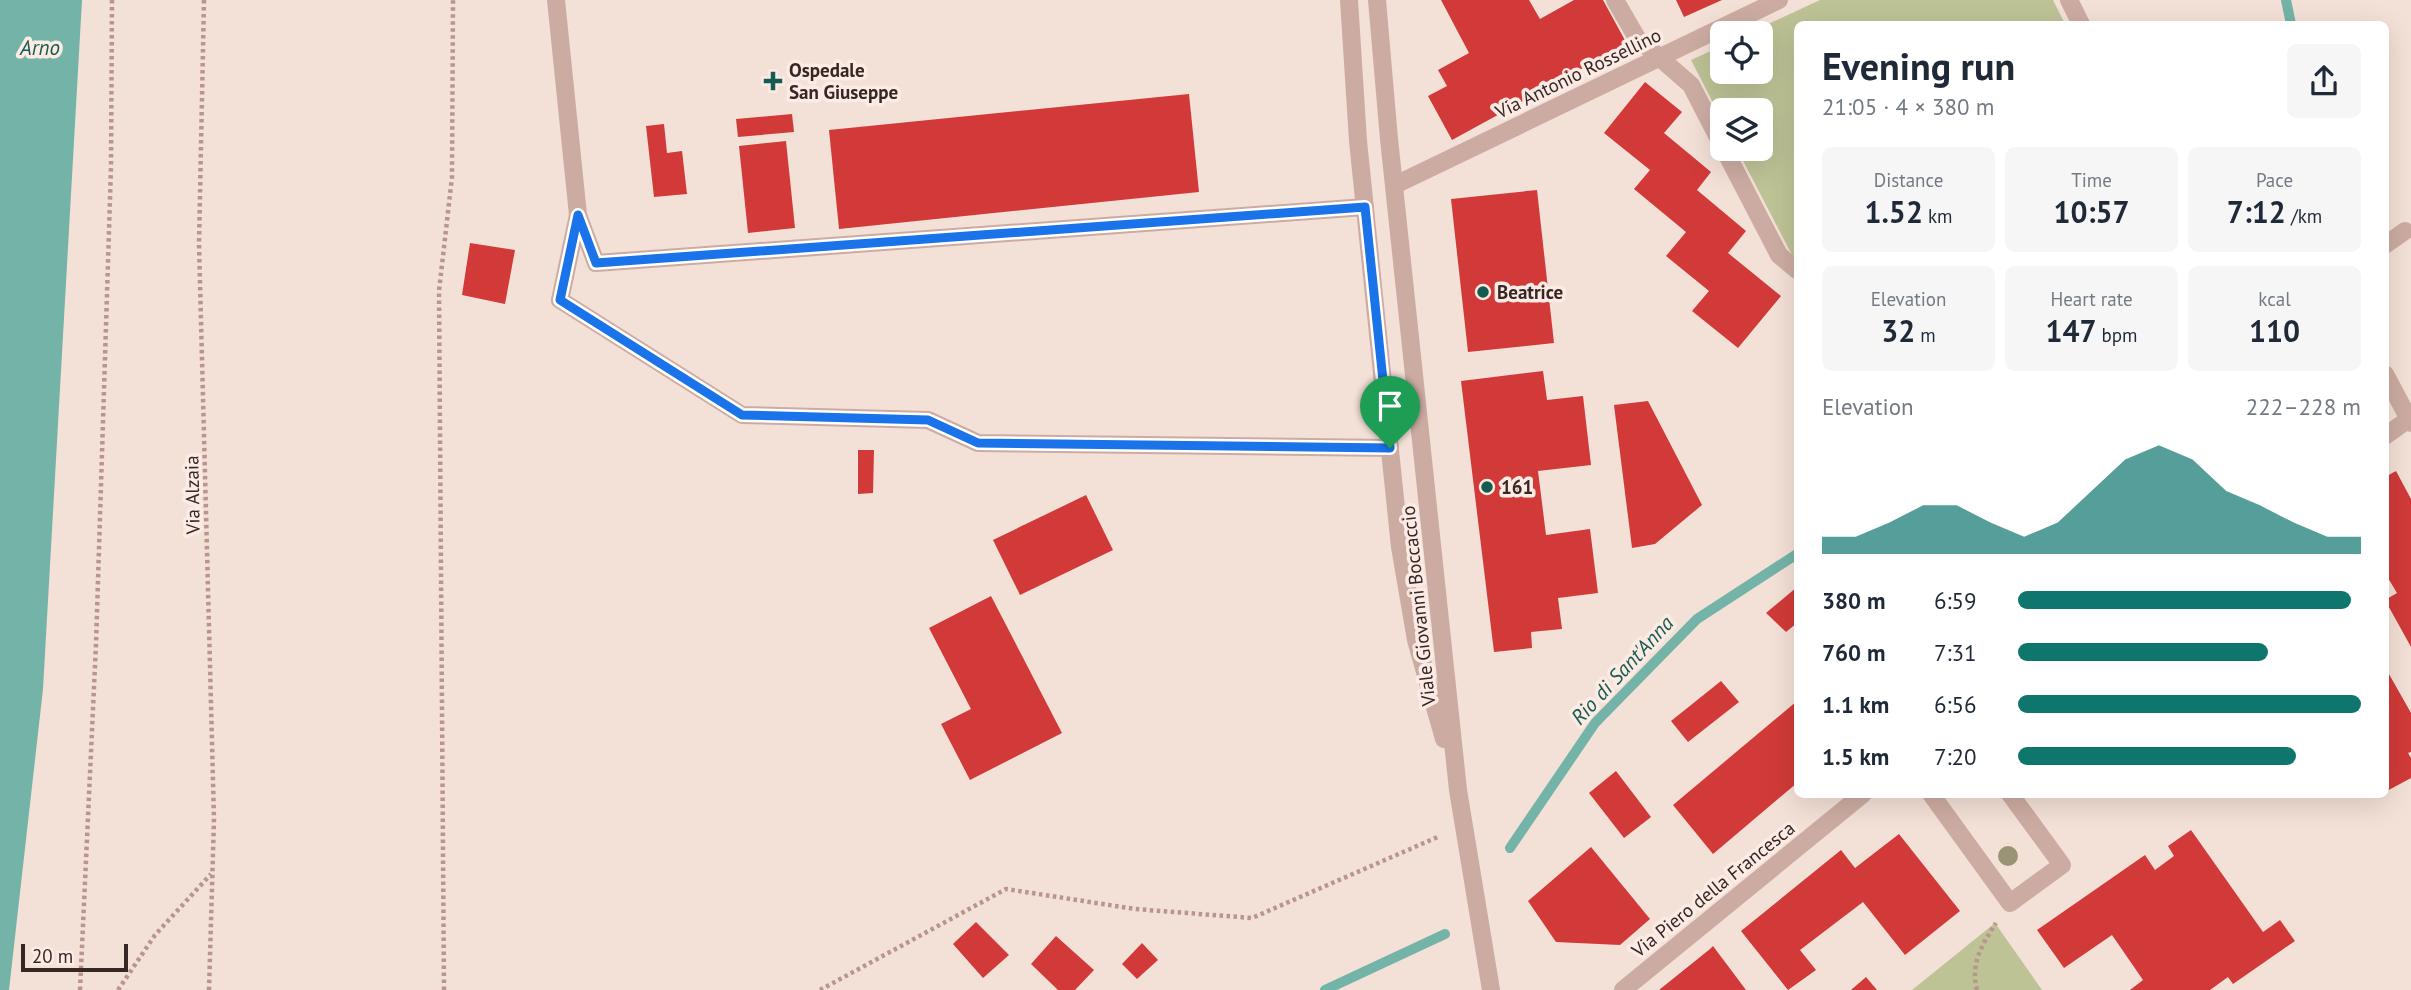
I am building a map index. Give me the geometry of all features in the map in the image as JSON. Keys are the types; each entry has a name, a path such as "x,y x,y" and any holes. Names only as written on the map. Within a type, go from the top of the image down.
{"street":[{"path":"556,0 578,215 596,263 1365,207"},
{"name":"Viale Giovanni Boccaccio","path":"1349,0 1365,207 1400,547 1416,640 1458,790"},
{"name":"Viale Giovanni Boccaccio","path":"1377,0 1458,790 1491,990"},
{"path":"1615,0 1637,38 1691,85 1710,122"},
{"name":"Via Antonio Rossellino","path":"1395,185 1779,0"},
{"path":"2069,0 2080,21"},
{"path":"1730,161 1779,255 1794,268"},
{"path":"578,215 560,300 742,415 928,420 978,443 1390,448"},
{"path":"2389,242 2405,231"},
{"path":"2389,382 2410,421 2389,434"},
{"name":"Via Piero della Francesca","path":"1623,990 1858,798"},
{"path":"1934,798 2010,903 2062,865 2013,798"}],"path":[{"path":"80,990 96,631 111,167 112,0"},
{"name":"Via Alzaia","path":"204,0 199,244 214,819 209,990"},
{"path":"444,990 439,291 452,177 453,0"},
{"path":"820,990 1006,889 1135,909 1252,918 1464,826"},
{"path":"118,990 155,935 212,873"},
{"path":"1977,990 1975,980 1979,950 2010,903"}],"green space":[{"path":"1820,0 2053,0 2064,21 1794,21 1793,257 1743,161 1773,161 1773,98 1711,98 1691,60 1710,51 1710,84 1773,84 1773,22"},
{"path":"1995,923 2042,990 1912,990"}],"water":[{"name":"Arno","path":"0,0 82,0 43,689 9,990 0,990"}],"building":[{"path":"1441,0 1529,0 1540,19 1574,0 1603,0 1627,44 1452,140 1428,96 1447,86 1438,70 1469,53"},
{"path":"1676,0 1722,0 1684,17"},
{"path":"1645,82 1682,112 1664,133 1711,172 1697,190 1746,231 1728,253 1781,296 1738,348 1692,311 1709,291 1666,256 1686,232 1634,189 1650,170 1604,133"},
{"path":"1189,94 1199,192 839,229 829,130"},
{"path":"792,114 794,132 738,137 736,119"},
{"path":"664,124 667,153 682,151 687,194 654,197 646,126"},
{"path":"786,141 795,228 748,233 739,146"},
{"path":"1537,190 1554,343 1468,352 1451,199"},
{"path":"470,243 515,250 505,304 462,295"},
{"path":"1543,371 1547,400 1583,396 1591,465 1538,471 1546,535 1590,529 1598,593 1558,598 1562,629 1531,632 1532,648 1494,652 1461,381"},
{"path":"1648,401 1702,505 1655,544 1632,548 1614,405"},
{"path":"858,450 874,450 873,493 858,494"},
{"path":"2396,471 2411,499 2411,647 2389,607 2389,598 2397,593 2389,580 2389,475"},
{"path":"1086,495 1113,550 1020,595 993,540"},
{"path":"1794,590 1794,625 1786,632 1766,613"},
{"path":"991,596 1062,733 970,780 941,724 971,709 929,628"},
{"path":"2389,674 2411,713 2411,752 2408,753 2411,758 2411,778 2389,790"},
{"path":"1721,681 1739,702 1688,742 1671,721"},
{"path":"1794,704 1794,786 1713,854 1673,805"},
{"path":"1616,771 1651,817 1624,838 1589,793"},
{"path":"2191,830 2263,932 2280,920 2295,941 2233,984 2228,977 2210,990 2130,990 2143,980 2112,935 2064,968 2037,930 2145,855 2155,870 2174,856 2168,846"},
{"path":"1899,834 1960,911 1905,955 1863,902 1800,950 1816,970 1788,990 1741,931 1841,850 1855,868"},
{"path":"1591,847 1650,919 1620,945 1556,942 1528,901"},
{"path":"976,922 1009,955 983,978 953,944"},
{"path":"1056,936 1094,970 1075,990 1058,990 1031,964"},
{"path":"1142,943 1158,960 1137,979 1122,964"},
{"path":"1713,946 1746,990 1659,990 1710,949"},
{"path":"1866,977 1877,990 1851,990"}],"waterway":[{"name":"Rio di Sant'Anna","path":"2286,0 2290,21"},
{"name":"Rio di Sant'Anna","path":"1510,848 1595,723 1697,619 1794,556"},
{"name":"Rio di Sant'Anna","path":"1325,990 1445,934"}],"place":[{"name":"Ospedale San Giuseppe","path":"773,81"},
{"name":"Beatrice","path":"1483,292"},
{"name":"161","path":"1487,487"}],"route":[{"path":"1365,207 1390,448 978,443 928,420 742,415 560,300 578,215 596,263 1365,207"}]}
